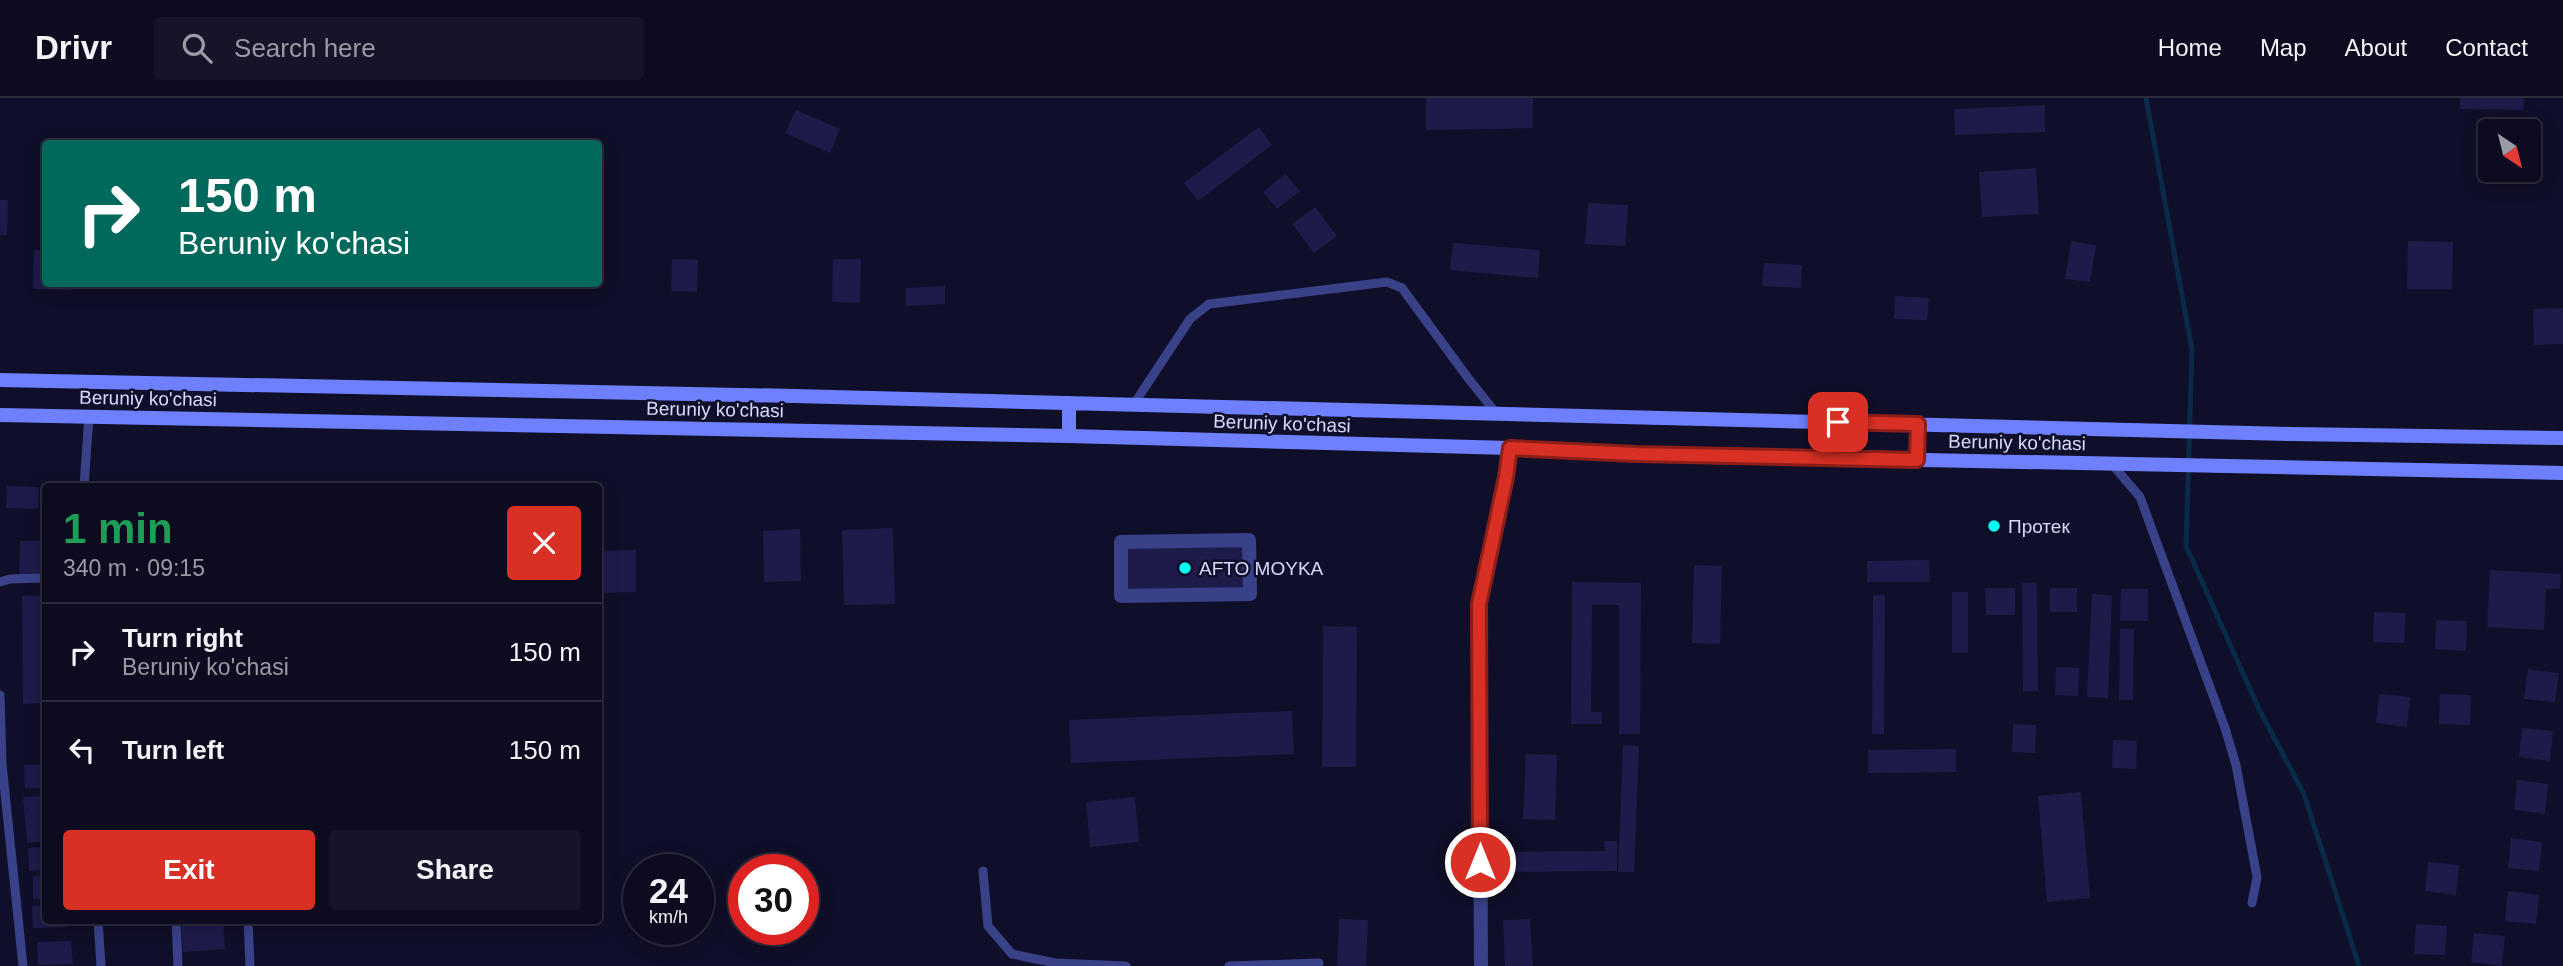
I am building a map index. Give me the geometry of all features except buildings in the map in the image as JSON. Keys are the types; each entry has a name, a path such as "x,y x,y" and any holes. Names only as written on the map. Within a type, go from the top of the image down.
{"main road":[{"name":"Beruniy ko'chasi","path":"0,380 1134,404 2291,434 2563,438"},
{"path":"1069,403 1069,436"},
{"name":"Beruniy ko'chasi","path":"0,415 1069,436 1636,454 2563,473"},
{"path":"1917,460 1918,424"}],"street":[{"path":"1481,966 1479,604 1510,448"},
{"path":"1249,540 1250,594 1121,596 1121,542 1249,540"}],"lane":[{"path":"1134,404 1190,319 1209,304 1387,282 1402,288 1496,413"},
{"path":"84,483 89,416"},
{"path":"2111,463 2140,497 2225,728 2236,765 2257,877 2252,903"},
{"path":"0,582 9,579 42,578"},
{"path":"0,695 2,764 23,966"},
{"path":"982,871 988,926 1012,954 1055,963 1126,966"},
{"path":"98,924 101,966"},
{"path":"176,924 178,966"},
{"path":"248,924 250,966"},
{"path":"1229,966 1319,963"}],"waterway":[{"path":"2146,98 2192,350 2186,546 2259,709 2304,794 2359,966"}],"place":[{"name":"Протек","path":"1994,526"},
{"name":"AFTO MOYKA","path":"1185,568"}],"route":[{"path":"1480,862 1479,604 1510,448 1636,454 1917,460 1918,424 1838,422"}]}
